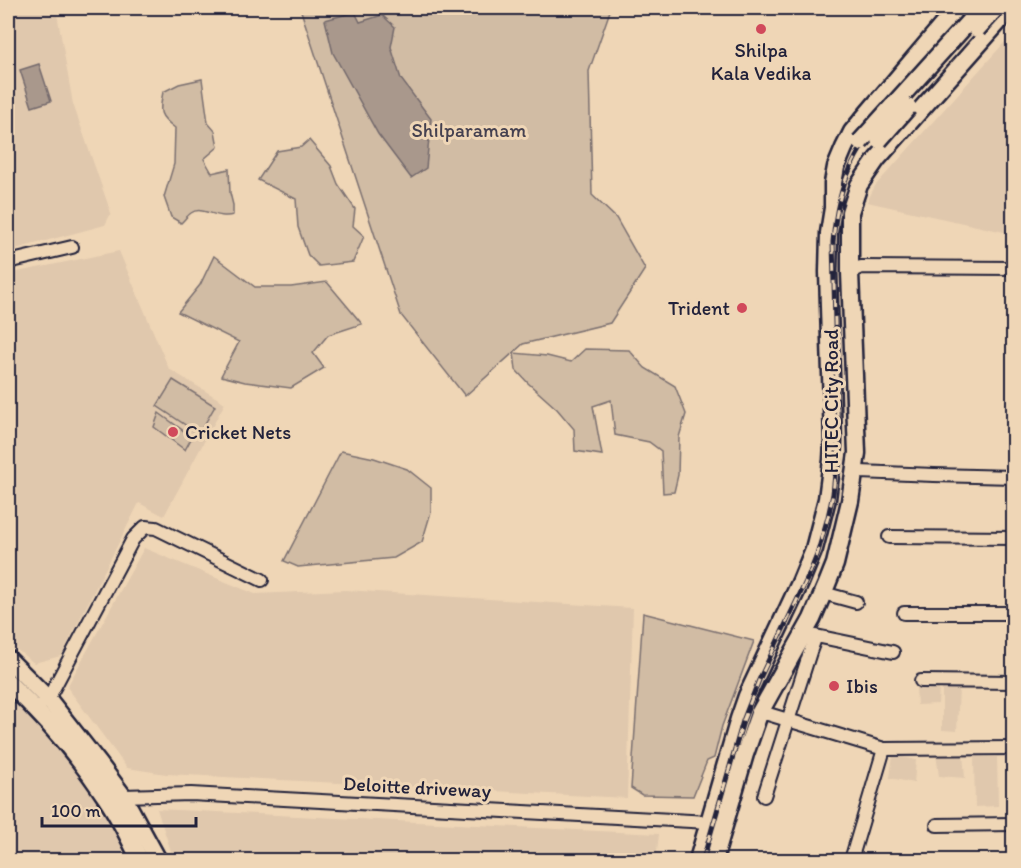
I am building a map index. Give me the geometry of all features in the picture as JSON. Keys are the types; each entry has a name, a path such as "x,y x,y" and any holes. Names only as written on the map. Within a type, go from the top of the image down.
{"main road":[{"path":"833,208 841,177 860,142 981,8"},
{"path":"850,212 859,175 879,140 1007,9"},
{"name":"HITEC City Road","path":"714,861 759,714 812,619 837,554 850,501 856,453 850,212 859,185 878,159 1007,9"},
{"path":"955,10 974,16 981,23 986,36"},
{"name":"HITEC City Road","path":"698,861 747,696 804,575 814,549 826,499 833,442 828,272 829,233 836,167 852,132 955,10"},
{"path":"8,659 91,775 116,799 158,861"},
{"path":"8,682 42,704"},
{"path":"116,799 141,861"}],"street":[{"path":"8,262 72,247"},
{"path":"850,272 861,267 1014,268"},
{"path":"853,474 860,472 1014,477"},
{"path":"42,704 133,539 145,527 156,528 262,580"},
{"path":"889,537 1014,538"},
{"path":"823,593 856,602"},
{"path":"904,613 1014,613"},
{"path":"764,796 817,634 891,650"},
{"path":"921,681 1014,682"},
{"path":"759,714 768,714 884,749 1014,748"},
{"path":"851,861 884,749"},
{"name":"Deloitte driveway","path":"116,799 191,794 709,822"},
{"path":"937,825 1014,824"}],"shaded area":[{"path":"8,8 56,8 73,104 111,213 105,225 8,251"},
{"path":"355,12 360,22 382,15 395,27 391,47 401,79 431,119 426,168 411,178 378,134 333,53 325,20"},
{"path":"1013,33 1013,234 867,202 875,186"},
{"path":"39,64 51,101 32,107 20,70"},
{"path":"119,251 169,369 225,403 164,516 139,503 61,656 34,663 8,643 8,274"},
{"path":"144,548 255,594 345,590 633,608 627,798 166,774 127,768 67,687"},
{"path":"939,687 938,704 917,705 916,688"},
{"path":"942,688 959,688 957,731 942,730"},
{"path":"8,689 59,741 139,860 8,860"},
{"path":"936,754 963,754 965,778 939,776"},
{"path":"893,755 916,760 914,783 890,778"},
{"path":"974,757 997,757 998,806 975,807"},
{"path":"157,809 659,834 656,860 174,860"}],"green space":[{"name":"Shilparamam","path":"300,8 611,8 589,71 592,195 616,218 645,269 610,323 523,344 465,396 401,315"},
{"path":"202,79 208,123 215,131 218,147 204,159 212,173 229,169 233,215 221,216 205,211 195,211 181,223 171,217 164,197 174,164 175,128 165,120 161,113 161,104 163,92 179,84"},
{"path":"309,140 331,166 338,184 355,209 353,226 364,236 353,262 319,266 308,255 298,227 296,199 258,180 277,151 301,147"},
{"path":"214,256 255,287 291,287 327,282 362,324 328,335 313,353 324,368 291,388 245,382 221,376 239,342 178,312 200,285"},
{"path":"585,349 629,350 645,368 675,386 686,414 679,437 678,475 674,492 663,493 661,451 649,442 615,435 611,400 593,406 602,455 575,451 574,429 557,409 516,370 514,353 547,356 571,362"},
{"path":"173,380 215,406 199,434 157,406"},
{"name":"Cricket Nets","path":"159,413 192,437 185,450 154,427"},
{"path":"341,451 374,458 407,469 431,488 431,512 422,542 394,558 298,567 284,561"},
{"path":"643,613 754,641 722,726 714,758 707,761 693,796 642,795 631,788"}],"railway":[{"path":"703,860 743,721 759,680 817,555 833,494 838,444 833,242 844,185 851,167 870,134 935,59 968,30 1011,8"}],"place":[{"name":"Shilpa Kala Vedika","path":"761,29"},
{"name":"Trident","path":"742,308"},
{"name":"Cricket Nets","path":"173,432"},
{"name":"Ibis","path":"834,686"}]}
